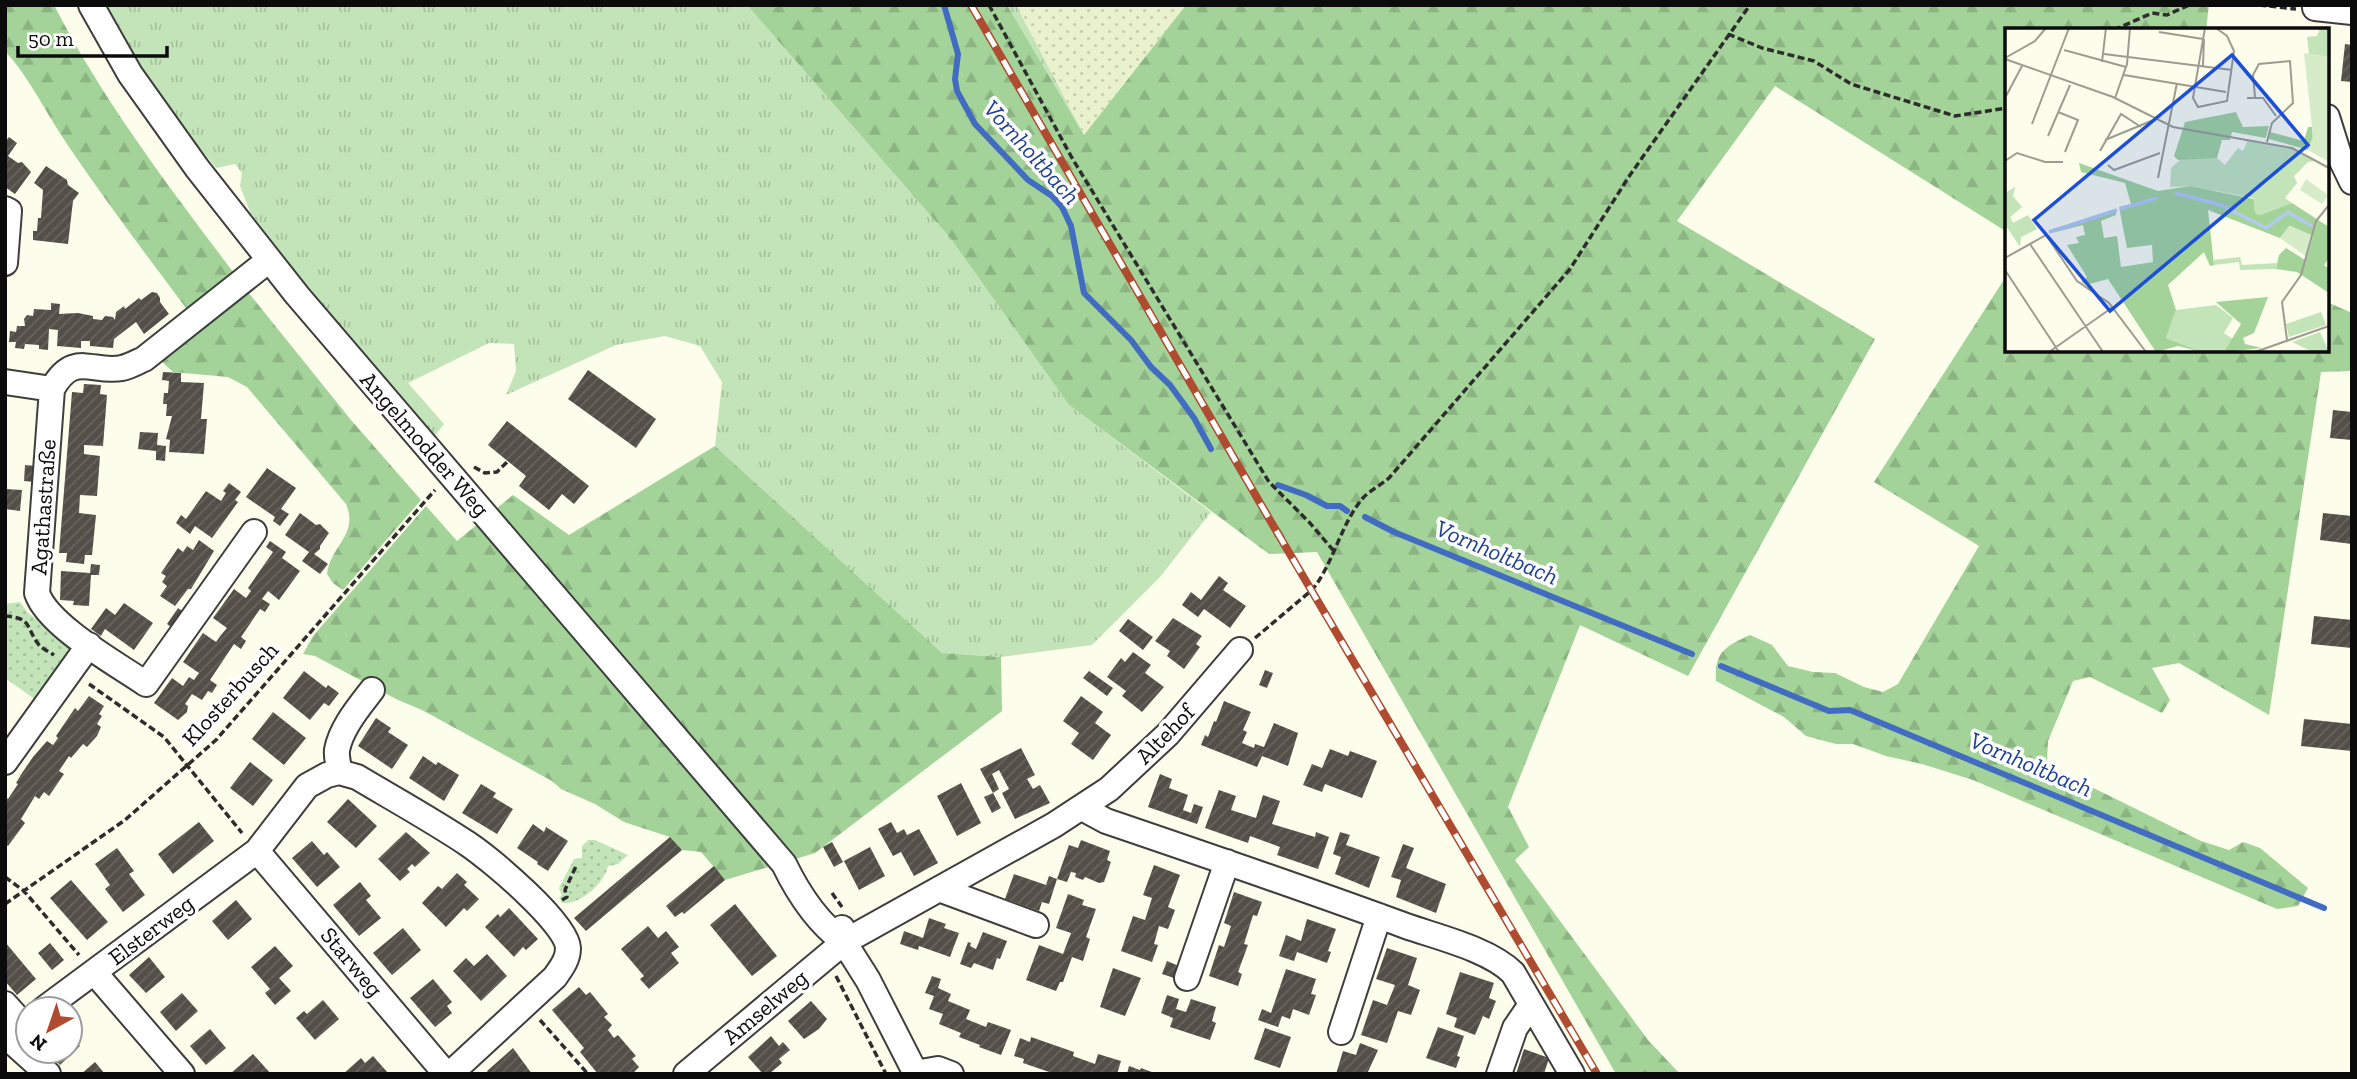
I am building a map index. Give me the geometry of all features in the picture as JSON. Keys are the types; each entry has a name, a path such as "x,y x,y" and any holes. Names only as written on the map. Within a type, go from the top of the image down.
{"street":[{"name":"Angelmodder Weg","path":"91,5 130,74 197,168 269,260 458,468 784,864 817,890 838,919 835,949 868,980 916,1074"},
{"path":"2315,14 2352,12"},
{"path":"2329,123 2339,155 2352,182"},
{"path":"5,209 9,211 5,263"},
{"path":"5,382 52,389 59,377 72,368 121,368 144,359 269,260"},
{"name":"Agathastraße","path":"52,389 37,593 48,613 89,645 146,684 254,532"},
{"path":"5,762 89,645"},
{"name":"Altehof","path":"835,949 1082,808 1109,789 1168,734 1240,650"},
{"path":"257,851 307,786 339,772 337,751 342,736 372,690"},
{"name":"Starweg","path":"257,851 448,1074 527,1005 566,962 568,947 562,931 548,913 470,845 357,776 339,772"},
{"path":"1082,808 1106,821 1379,916 1505,965 1513,973 1572,1074"},
{"name":"Elsterweg","path":"63,995 257,851"},
{"path":"1186,978 1227,862"},
{"path":"939,889 1036,925"},
{"path":"1341,1032 1379,916"},
{"name":"Amselweg","path":"686,1074 835,949"},
{"path":"94,972 182,1074"},
{"path":"5,1004 14,1026"},
{"path":"1499,1074 1515,1028 1530,1006"},
{"path":"916,1074 938,1069 951,1074"}],"path":[{"path":"989,5 1072,159 1269,481 1310,522 1333,550"},
{"path":"1240,650 1319,582 1333,550 1363,498 1389,478 1570,269 1630,175 1750,5"},
{"path":"2118,28 2152,13 2167,15 2189,5"},
{"path":"2259,5 2315,14"},
{"path":"1728,34 1762,48 1814,61 1851,85 1955,116 2005,108"},
{"path":"458,468 497,472 508,461"},
{"name":"Klosterbusch","path":"5,904 125,820 216,740 434,491 458,468"},
{"path":"5,616 22,618 28,622 40,646 63,660 70,672 164,737 257,851"},
{"path":"548,913 567,898 565,890 577,864"},
{"path":"5,877 24,891 94,972"},
{"path":"835,949 886,1074"},
{"path":"527,1005 588,1074"}],"green space":[{"path":"5,5 54,5 116,111 236,276 189,312 95,184 5,51"},
{"path":"104,5 747,5 951,239 1069,405 1211,512 1160,577 1092,645 1001,657 942,653 715,446 722,382 700,346 665,336 616,345 506,395 516,371 514,344 489,343 408,383 444,424 435,436 351,343 250,212 240,186 242,173 235,164 216,168 147,85"},
{"path":"747,5 1007,5 1084,135 1186,5 2209,5 2206,28 2005,28 2005,231 1775,86 1677,221 1875,339 1688,676 1580,625 1508,807 1529,847 1515,860 1648,1040 1680,1074 1616,1074 1317,552 1269,554 1069,405 951,239"},
{"path":"1007,5 1016,5 1084,135"},
{"path":"1016,5 1186,5 1084,135"},
{"path":"2005,278 2005,352 2329,352 2329,303 2352,313 2352,371 2321,372 2269,715 2179,663 2152,668 2170,700 2162,713 2090,677 2073,681 2048,741 2047,761 2061,772 2201,841 2229,850 2243,842 2260,848 2308,888 2298,906 2277,909 1973,780 1853,744 1836,744 1806,736 1784,717 1716,681 1717,663 1723,651 1750,635 1772,645 1788,666 1813,672 1835,673 1864,687 1883,692 1898,684 1979,546 1874,482"},
{"path":"248,292 351,420 421,500 343,590 333,583 327,574 333,555 347,532 349,515 346,504 247,387 228,377 173,372 160,360"},
{"path":"715,446 942,653 1001,657 1002,711 815,853 725,880 701,852 682,850 670,837 624,822 422,710 315,656 303,654 313,636 426,506 457,541 513,495 569,535"},
{"path":"20,602 28,613 74,645 36,700 5,678 5,604"},
{"path":"588,840 595,840 628,855 618,864 608,866 602,880 590,892 576,901 562,903 559,888 574,859 582,858 582,846"}],"building":[{"path":"2345,44 2352,45 2352,82 2341,81"},
{"path":"9,137 17,143 8,156 18,163 22,162 31,172 15,194 5,187 5,142"},
{"path":"46,166 67,180 68,185 79,193 73,201 68,244 33,240 33,231 37,231 38,218 41,218 43,190 34,183"},
{"path":"152,292 157,293 169,314 144,334 136,322 114,339 113,348 90,346 90,341 81,341 81,348 57,346 58,330 49,329 48,350 39,349 39,345 25,344 24,349 15,348 16,342 9,342 10,331 16,332 17,326 25,326 24,319 27,315 33,316 34,309 51,310 51,303 60,304 59,314 78,313 93,316 93,319 102,320 105,316 115,320 116,312"},
{"path":"588,370 656,419 636,448 568,399"},
{"path":"163,372 181,373 181,382 204,383 201,419 207,419 204,454 169,452 170,440 166,439 172,416 166,416 167,404 163,404 169,381 162,380"},
{"path":"84,384 101,385 100,394 107,395 103,446 84,445 84,454 100,456 97,496 80,495 79,513 96,515 92,555 85,555 84,564 66,562 67,553 59,553 72,392 83,393"},
{"path":"2333,410 2352,412 2352,440 2330,438"},
{"path":"507,421 589,486 574,504 562,494 549,510 519,486 526,476 488,445"},
{"path":"140,432 158,433 157,445 166,446 165,461 156,460 156,451 138,449"},
{"path":"25,465 36,466 35,482 24,481"},
{"path":"267,468 296,488 281,509 289,514 280,526 273,521 275,517 246,497"},
{"path":"229,483 241,492 235,500 238,502 212,538 195,526 190,534 176,523 181,515 186,519 206,491 221,501 226,493 223,491"},
{"path":"5,489 22,490 20,511 5,509"},
{"path":"300,513 316,525 320,524 329,533 314,554 328,564 320,574 302,561 309,552 285,535"},
{"path":"2323,513 2352,516 2352,544 2320,540"},
{"path":"199,540 214,551 191,589 188,589 175,606 160,596 167,586 162,582 166,576 161,573 178,548 183,552 187,546 193,550"},
{"path":"270,541 286,552 282,558 300,571 279,600 268,591 262,599 270,604 265,612 260,609 241,637 246,641 241,649 234,644 210,680 217,685 212,693 208,691 202,700 192,694 185,704 188,706 187,712 178,720 154,703 172,678 183,686 189,677 194,680 199,673 183,662 203,633 216,642 227,628 213,618 234,589 246,598 251,591 248,588 273,552 266,547"},
{"path":"91,564 100,565 99,575 91,575 89,606 73,605 74,601 60,600 61,571 90,573"},
{"path":"1219,576 1228,583 1223,590 1246,606 1230,628 1204,609 1198,617 1182,605 1191,592 1201,600"},
{"path":"124,603 153,623 134,650 105,629 101,636 91,629 106,608 115,615"},
{"path":"178,608 185,613 174,629 167,624"},
{"path":"2314,616 2352,620 2352,648 2311,644"},
{"path":"1173,618 1202,636 1196,644 1200,647 1184,669 1167,656 1170,651 1155,641"},
{"path":"1128,619 1153,637 1143,650 1119,631"},
{"path":"1133,652 1151,665 1145,673 1164,687 1142,712 1122,696 1126,691 1107,677 1121,658 1125,662"},
{"path":"1265,670 1273,673 1267,688 1259,685"},
{"path":"304,671 326,688 328,685 339,693 329,706 324,703 310,720 283,698"},
{"path":"1089,671 1113,688 1107,696 1083,678"},
{"path":"89,696 104,706 99,714 102,716 97,724 101,727 97,736 87,747 83,744 71,758 69,756 59,771 64,774 49,796 44,792 39,799 35,796 21,819 25,823 8,846 5,844 5,797 8,799 33,757 47,741 53,745 75,708 78,711"},
{"path":"1081,696 1103,712 1095,723 1111,735 1093,760 1071,744 1079,733 1063,721"},
{"path":"1224,701 1251,712 1243,730 1247,732 1242,743 1254,748 1255,744 1264,747 1274,723 1298,733 1288,766 1262,756 1257,767 1201,745 1205,735 1208,737 1214,721 1216,722"},
{"path":"273,712 306,738 284,765 252,739"},
{"path":"376,718 391,728 388,732 408,745 392,769 358,746"},
{"path":"2304,719 2352,724 2352,751 2301,746"},
{"path":"1021,748 1035,775 1027,779 1033,789 1040,785 1050,803 1015,819 1002,793 1009,789 999,770 992,774 999,789 993,793 980,769"},
{"path":"1330,749 1348,756 1350,751 1377,761 1362,798 1325,784 1322,792 1303,785 1312,764 1322,768"},
{"path":"423,756 459,775 444,801 409,778"},
{"path":"250,762 273,780 253,806 230,788"},
{"path":"1160,774 1172,779 1169,788 1188,795 1183,810 1191,813 1194,804 1203,807 1197,824 1148,807"},
{"path":"961,783 981,823 957,836 937,796"},
{"path":"481,784 496,793 493,797 513,809 497,834 462,813"},
{"path":"1219,790 1236,796 1231,810 1256,818 1263,795 1280,801 1272,824 1315,837 1316,832 1329,837 1318,869 1277,855 1280,847 1250,836 1248,843 1205,828"},
{"path":"993,793 1001,808 992,813 984,797"},
{"path":"348,799 377,826 356,848 327,822"},
{"path":"199,822 214,841 173,874 158,854"},
{"path":"891,822 897,833 904,829 907,835 919,829 938,863 914,876 901,852 893,856 878,829"},
{"path":"533,824 544,832 546,827 568,841 548,871 517,848"},
{"path":"406,832 430,853 415,867 412,864 407,869 410,872 400,881 378,859"},
{"path":"1340,832 1350,835 1346,845 1380,857 1369,888 1335,874 1341,857 1333,854"},
{"path":"670,837 682,850 586,931 574,918"},
{"path":"1081,840 1110,851 1107,860 1111,862 1104,882 1099,883 1085,877 1083,880 1071,872 1067,882 1057,879 1069,845 1078,848"},
{"path":"312,841 324,855 327,852 340,867 317,887 292,858"},
{"path":"832,842 843,862 834,867 823,847"},
{"path":"1403,844 1414,848 1406,868 1446,884 1436,913 1396,897 1401,880 1391,877"},
{"path":"870,847 885,876 859,890 844,861"},
{"path":"117,848 134,871 129,874 145,895 123,912 105,889 110,885 95,864"},
{"path":"1154,865 1180,875 1168,907 1175,910 1168,929 1159,926 1154,944 1158,945 1152,962 1121,951 1133,916 1145,920 1152,898 1143,895"},
{"path":"714,866 725,880 684,914 682,912 675,917 666,906"},
{"path":"457,873 467,882 464,885 479,899 467,911 464,908 446,927 422,903 438,886 442,889"},
{"path":"1014,874 1046,885 1049,876 1057,879 1049,904 1042,902 1039,911 1005,899"},
{"path":"71,880 108,922 87,940 50,898"},
{"path":"360,882 371,896 366,900 381,918 359,936 333,905"},
{"path":"1234,892 1262,902 1257,916 1253,915 1244,944 1248,945 1238,972 1242,974 1238,986 1209,976 1219,945 1224,947 1231,926 1224,923"},
{"path":"1068,894 1084,900 1082,905 1096,909 1086,937 1090,939 1083,961 1072,957 1063,982 1060,982 1056,991 1026,980 1039,945 1063,954 1071,933 1056,928"},
{"path":"236,900 252,919 228,940 212,921"},
{"path":"735,904 777,956 752,976 710,925"},
{"path":"509,908 538,939 526,950 523,947 514,957 485,927 498,914 500,917"},
{"path":"929,918 946,924 944,928 959,933 950,957 919,946 918,950 900,944 904,931 923,938"},
{"path":"1307,919 1336,929 1328,951 1331,952 1327,963 1297,952 1294,961 1279,956 1286,935 1301,941"},
{"path":"648,926 658,938 666,931 679,947 671,953 679,963 649,989 640,979 644,976 621,949"},
{"path":"403,928 421,950 392,975 373,953"},
{"path":"983,932 1007,941 993,970 974,963 971,968 960,964 968,942 976,949"},
{"path":"5,942 36,979 17,995 5,981"},
{"path":"50,943 64,960 52,970 38,953"},
{"path":"275,946 293,966 279,978 291,991 275,1005 265,993 270,989 251,967"},
{"path":"1387,948 1417,958 1408,985 1420,990 1411,1015 1398,1011 1387,1043 1361,1035 1373,1000 1387,1005 1395,985 1376,979"},
{"path":"487,954 507,976 481,1001 453,971 466,958 474,966"},
{"path":"149,957 165,977 146,993 129,975"},
{"path":"1167,961 1181,967 1177,979 1162,974"},
{"path":"1113,968 1141,978 1125,1016 1100,1007"},
{"path":"1286,969 1316,979 1311,994 1316,995 1309,1015 1293,1009 1290,1019 1282,1016 1278,1027 1258,1020 1262,1009 1271,1013"},
{"path":"1460,972 1494,983 1489,998 1496,1001 1489,1019 1483,1016 1475,1035 1454,1027 1457,1018 1446,1014"},
{"path":"932,976 941,979 938,988 951,994 948,1001 970,1010 966,1019 986,1027 988,1022 1011,1030 1001,1055 959,1037 961,1033 939,1024 943,1014 929,1009 934,996 925,993"},
{"path":"433,979 452,1002 447,1006 452,1013 435,1027 410,998"},
{"path":"579,987 586,995 590,992 608,1014 604,1017 612,1025 608,1030 614,1038 618,1035 636,1056 632,1059 639,1067 632,1074 598,1074 580,1052 584,1048 552,1010"},
{"path":"182,993 198,1011 176,1031 160,1012"},
{"path":"1167,995 1179,999 1176,1009 1186,1012 1191,999 1216,1007 1212,1021 1216,1023 1210,1040 1170,1027 1173,1018 1161,1013"},
{"path":"323,1000 339,1019 315,1040 296,1018 304,1011 307,1014"},
{"path":"811,1001 827,1019 819,1029 804,1039 788,1021"},
{"path":"1438,1027 1464,1036 1456,1068 1426,1058"},
{"path":"1265,1028 1291,1037 1280,1068 1254,1059"},
{"path":"210,1029 226,1048 206,1065 190,1046"},
{"path":"771,1036 779,1046 783,1042 790,1050 779,1059 782,1063 769,1074 763,1074 748,1057"},
{"path":"1031,1037 1074,1052 1073,1056 1095,1064 1098,1054 1121,1061 1117,1074 1055,1074 1023,1063 1024,1059 1014,1056 1020,1038 1030,1042"},
{"path":"1360,1043 1378,1050 1367,1074 1336,1074 1343,1051 1356,1055"},
{"path":"513,1048 532,1074 489,1074 487,1071"},
{"path":"1524,1049 1549,1058 1544,1074 1516,1074"},
{"path":"253,1054 271,1074 230,1074"},
{"path":"373,1056 389,1074 343,1074 361,1058 365,1063"},
{"path":"95,1062 105,1074 81,1074"},
{"path":"1129,1066 1140,1070 1141,1068 1157,1074 1127,1074"}],"waterway":[{"name":"Vornholtbach","path":"944,5 958,54 955,79 957,91 975,124 1028,180 1052,196 1062,207 1071,226 1084,293 1131,340 1151,367 1170,385 1194,418 1211,449"},
{"name":"Vornholtbach","path":"1278,485 1327,506 1340,506 1347,511"},
{"name":"Vornholtbach","path":"1365,517 1394,532 1692,654"},
{"name":"Vornholtbach","path":"1721,666 1829,711 1850,710 2324,908"}],"railway":[{"path":"971,5 1274,527 1597,1074"}]}
